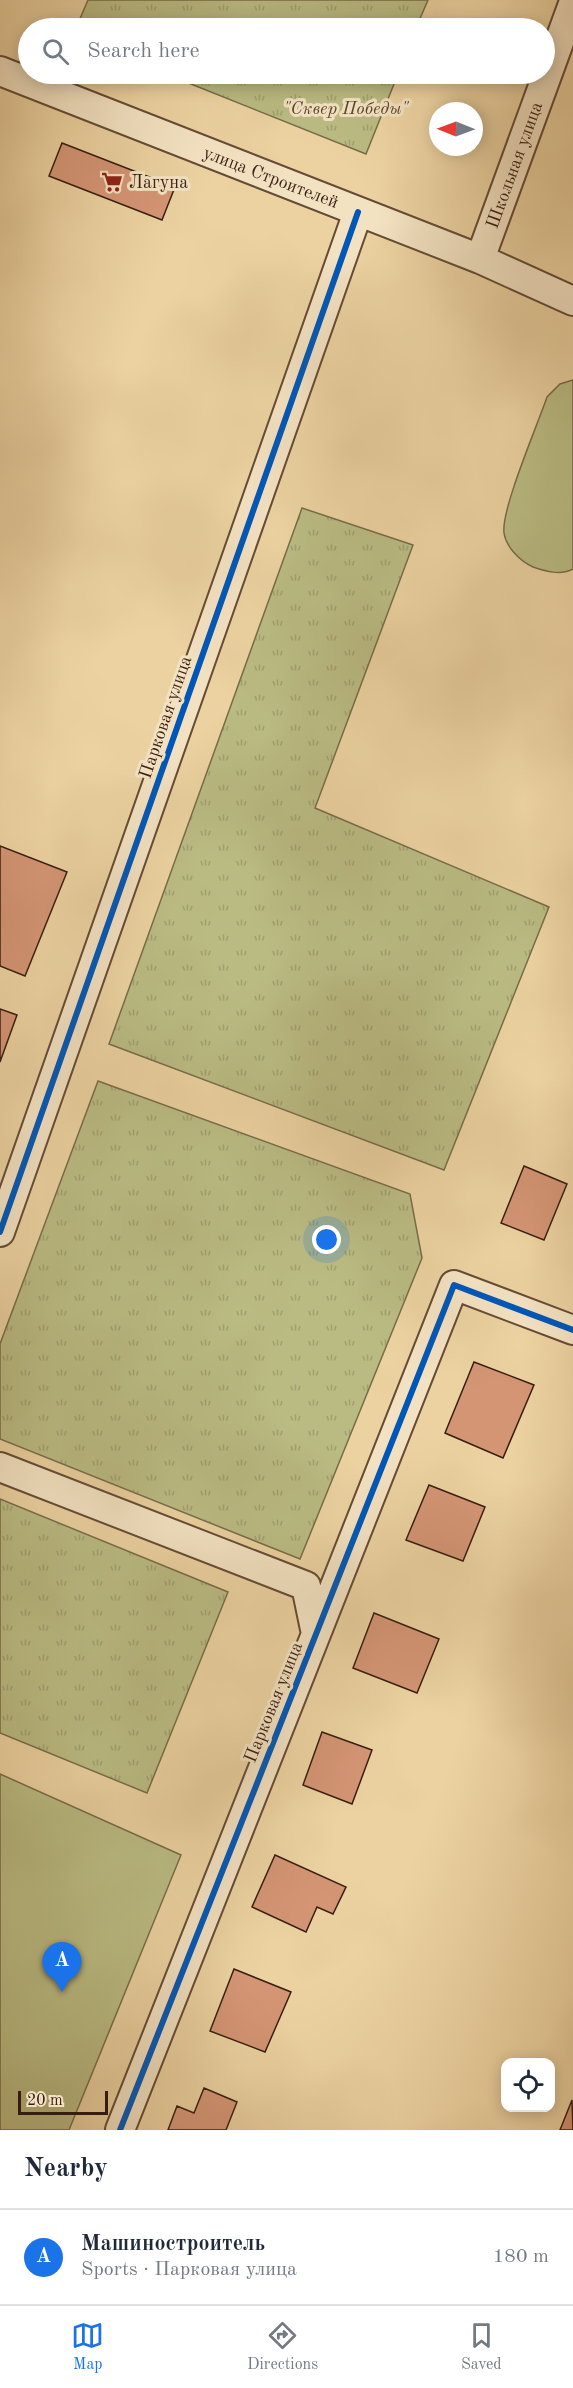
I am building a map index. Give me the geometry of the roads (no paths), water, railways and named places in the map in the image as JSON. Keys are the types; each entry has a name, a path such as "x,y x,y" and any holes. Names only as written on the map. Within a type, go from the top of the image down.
{"street":[{"name":"Школьная улица","path":"555,53 573,4"},
{"name":"улица Строителей","path":"0,71 18,78"},
{"name":"улица Строителей","path":"33,84 480,259 573,301"},
{"name":"Школьная улица","path":"480,259 544,84"},
{"name":"Парковая улица","path":"0,1232 358,212"},
{"name":"Парковая улица","path":"120,2130 454,1285 573,1330"},
{"name":"Парковая улица","path":"0,1467 306,1586 316,1635"}],"place":[{"name":"Лагуна","path":"112,182"},
{"name":"Машиностроитель","path":"62,1992"}],"park label":[{"name":"\"Сквер Победы\"","path":"346,108"}]}
